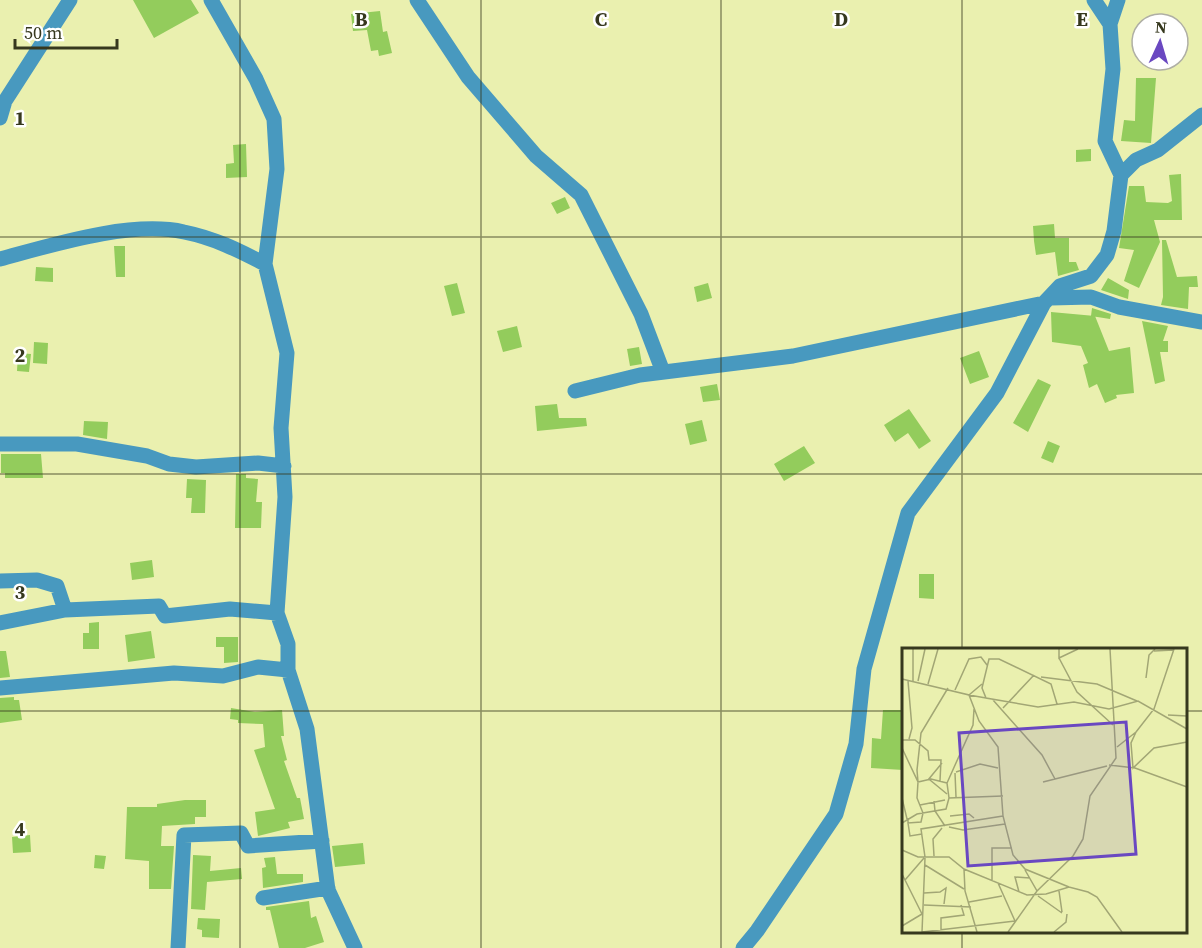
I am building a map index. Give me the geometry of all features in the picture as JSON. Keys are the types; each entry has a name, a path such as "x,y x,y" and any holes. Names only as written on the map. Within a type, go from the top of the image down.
{"street":[{"path":"0,118 5,101 70,0"},
{"path":"211,0 256,79 274,119 277,169 265,264 287,353 281,428 285,497 277,613 288,644 288,670 306,729 328,888 356,948"},
{"path":"417,0 468,77 536,156 581,195 636,304 663,372"},
{"path":"1094,0 1110,24"},
{"path":"743,948 758,931 836,814 856,744 864,669 908,513 997,393 1048,301 1060,286 1082,280 1098,271 1107,255 1114,231 1121,175 1105,141 1113,69 1110,24 1119,0"},
{"path":"1121,175 1136,160 1158,150 1202,115"},
{"path":"0,259 66,241 136,230 182,231 223,242 265,264"},
{"path":"575,391 640,375 793,356 1048,301 1091,297 1119,307 1202,322"},
{"path":"0,444 76,444 147,456 169,464 196,467 258,463 284,466"},
{"path":"0,581 37,580 57,586 65,610"},
{"path":"0,622 65,610 159,606 165,616 230,609 277,613"},
{"path":"0,688 174,673 223,676 258,667 288,670"},
{"path":"178,948 184,835 241,833 248,846 322,841"},
{"path":"263,898 328,888"}],"building":[{"path":"133,0 191,0 199,13 154,38"},
{"path":"380,11 383,32 387,31 392,53 379,56 378,50 371,51 367,30 353,31 351,14"},
{"path":"1136,78 1156,78 1151,143 1121,141 1124,120 1135,121"},
{"path":"246,144 247,177 226,178 226,164 234,163 233,145"},
{"path":"1091,149 1091,161 1076,162 1076,150"},
{"path":"1181,174 1182,220 1154,220 1160,242 1139,288 1124,281 1134,250 1119,248 1129,186 1144,186 1146,202 1168,203 1172,201 1169,175"},
{"path":"565,197 570,208 557,214 551,203"},
{"path":"1054,224 1055,238 1069,238 1069,262 1076,262 1079,270 1058,276 1055,252 1036,255 1033,226"},
{"path":"1162,240 1166,240 1177,277 1197,276 1198,287 1189,287 1188,309 1161,305 1163,297"},
{"path":"114,246 125,246 125,277 116,277"},
{"path":"36,267 53,268 53,282 35,281"},
{"path":"1108,278 1129,290 1128,299 1101,290"},
{"path":"457,283 465,313 452,316 444,286"},
{"path":"708,283 712,298 697,302 694,287"},
{"path":"1092,308 1111,314 1110,319 1091,316"},
{"path":"1051,312 1095,316 1109,351 1130,347 1134,393 1116,395 1117,398 1105,403 1097,384 1089,388 1083,365 1088,363 1081,346 1052,342"},
{"path":"1142,321 1168,326 1163,341 1168,341 1168,352 1160,352 1165,381 1155,384"},
{"path":"517,326 522,347 503,352 497,331"},
{"path":"34,342 48,343 47,364 33,363"},
{"path":"639,347 642,364 630,366 627,349"},
{"path":"979,351 989,377 970,384 960,358"},
{"path":"18,353 31,354 29,372 17,371"},
{"path":"1038,379 1051,385 1028,432 1013,423"},
{"path":"717,384 720,400 703,402 700,387"},
{"path":"557,404 559,418 586,418 587,426 537,431 535,406"},
{"path":"909,409 931,441 919,449 908,433 895,442 884,425"},
{"path":"702,420 707,441 690,445 685,424"},
{"path":"84,421 108,422 107,439 83,435"},
{"path":"1048,441 1060,446 1053,463 1041,458"},
{"path":"804,446 815,463 784,481 774,464"},
{"path":"1,454 41,454 43,478 5,478 5,473 1,473"},
{"path":"236,474 246,474 246,478 258,479 256,502 262,502 261,528 235,528"},
{"path":"187,479 206,480 205,513 191,513 192,498 186,498"},
{"path":"152,560 154,577 132,580 130,563"},
{"path":"919,574 934,574 934,599 919,598"},
{"path":"99,622 99,649 83,649 83,633 89,633 89,623"},
{"path":"151,631 155,658 128,662 125,635"},
{"path":"216,637 238,637 238,662 224,663 224,647 216,647"},
{"path":"0,651 6,651 10,677 0,678"},
{"path":"14,697 14,700 19,700 22,720 0,723 0,698"},
{"path":"231,708 255,712 282,710 284,736 281,736 287,760 284,761 297,798 300,798 304,819 288,822 290,828 258,836 255,812 275,809 254,750 265,747 263,724 238,723 238,720 230,719"},
{"path":"883,710 902,710 902,770 871,768 872,738 881,739"},
{"path":"206,800 206,817 195,817 195,824 162,826 161,846 174,846 171,889 149,889 149,861 125,859 127,807 157,807 157,804"},
{"path":"30,835 31,852 13,853 12,837"},
{"path":"363,843 365,864 335,867 332,846"},
{"path":"95,855 106,856 104,869 94,868"},
{"path":"193,855 211,856 210,871 241,868 242,879 207,882 205,910 191,909"},
{"path":"275,857 277,874 303,874 303,882 263,888 262,868 266,867 264,858"},
{"path":"309,901 311,918 316,916 324,942 305,948 279,948 270,910 266,910 266,907"},
{"path":"198,918 220,919 219,938 202,937 202,930 197,929"}]}
